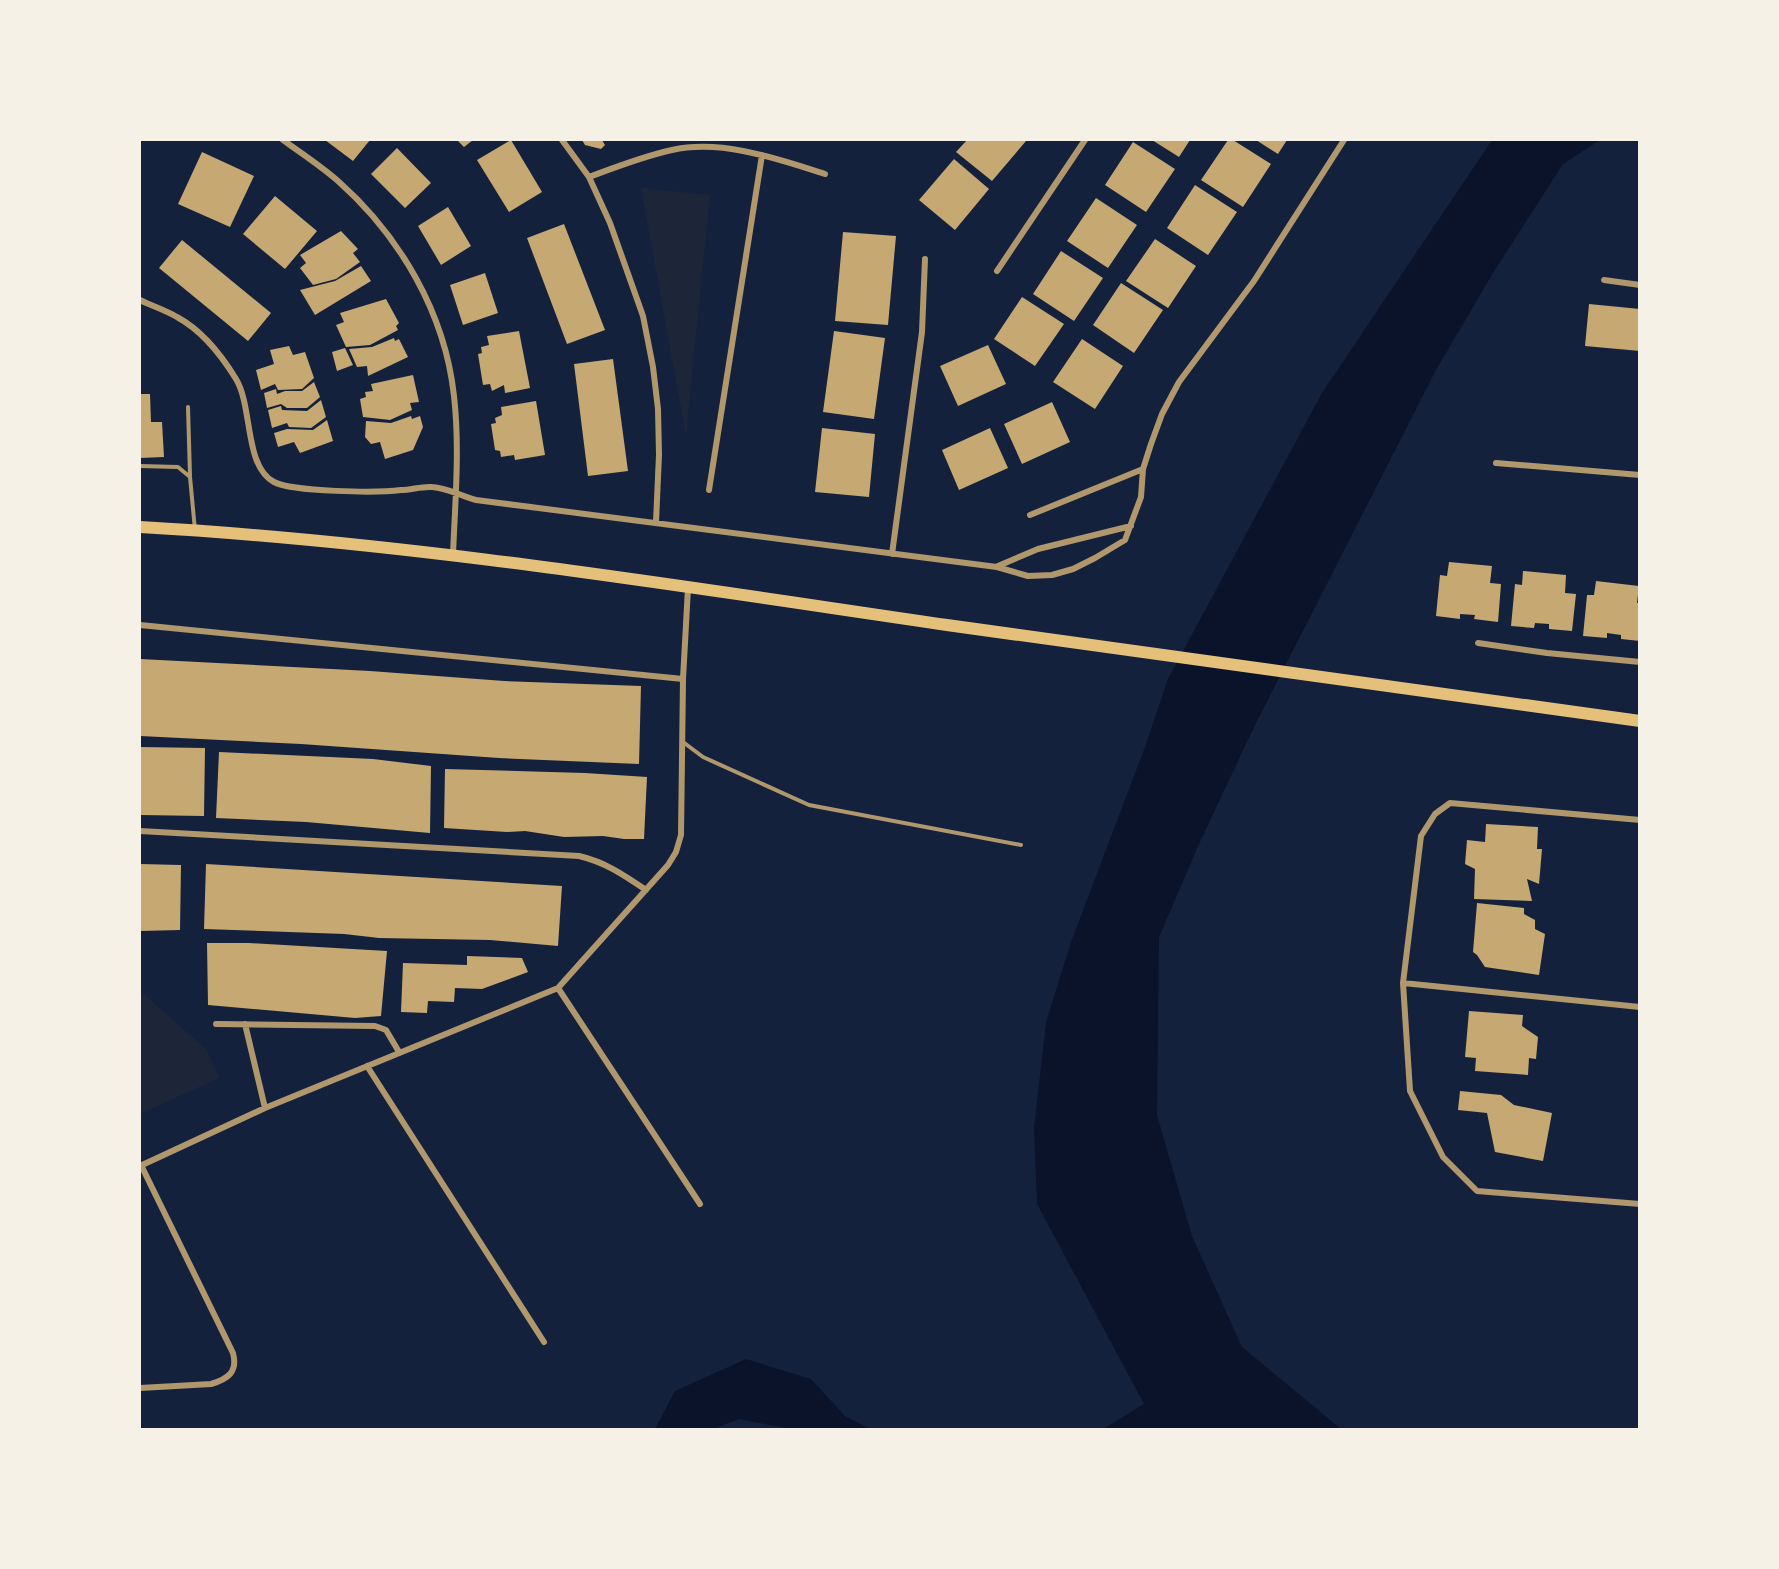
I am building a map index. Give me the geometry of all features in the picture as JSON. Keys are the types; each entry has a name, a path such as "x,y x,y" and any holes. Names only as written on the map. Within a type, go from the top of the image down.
{"main road":[{"path":"140,527 195,530 453,555 688,587 1105,649 1640,721"}],"street":[{"path":"283,140 338,181 381,227 408,265 431,307 444,349 454,395 457,443 453,555"},
{"path":"562,140 589,177 610,223 644,316 654,367 658,409 659,455 656,522"},
{"path":"997,271 1085,140"},
{"path":"140,300 178,317 200,334 226,365 237,380 248,415 257,465 264,476 276,484 306,489 373,492 430,487 476,500 997,567 1028,576 1052,575 1095,558 1125,540 1141,497 1143,469 1162,414 1179,382 1254,281 1344,140"},
{"path":"589,177 674,149 710,148 762,155 825,174"},
{"path":"709,490 762,155"},
{"path":"892,554 922,332 925,259"},
{"path":"1604,280 1640,285"},
{"path":"1496,463 1640,475"},
{"path":"1030,515 1143,469"},
{"path":"997,567 1038,549 1131,526"},
{"path":"140,1388 211,1384 223,1381 231,1375 235,1366 233,1353 140,1166 265,1108 558,988 668,865 676,852 681,835 683,679 688,587"},
{"path":"140,625 683,679"},
{"path":"1478,643 1547,653 1640,662"},
{"path":"1640,820 1450,803 1435,814 1421,836 1404,983 1410,1091 1443,1157 1478,1191 1640,1204"},
{"path":"140,831 579,856 598,860 616,869 646,890"},
{"path":"1404,983 1640,1007"},
{"path":"558,988 700,1204"},
{"path":"216,1024 375,1026 386,1030 399,1052"},
{"path":"244,1024 265,1108"},
{"path":"367,1066 543,1342"}],"lane":[{"path":"188,407 190,477 195,530"},
{"path":"140,466 178,467 190,477"},
{"path":"682,741 703,757 809,805 1021,845"}],"shaded area":[{"path":"1492,140 1600,140 1563,164 1493,273 1436,370 1254,727 1199,844 1159,937 1157,1115 1192,1236 1242,1347 1341,1429 1103,1429 1144,1404 1037,1204 1034,1128 1046,1022 1071,942 1145,747 1168,679 1322,393"},
{"path":"641,188 710,195 686,436"},
{"path":"140,991 207,1050 219,1078 140,1114"},
{"path":"746,1359 811,1379 845,1416 870,1429 790,1429 739,1419 713,1429 655,1429 675,1391"}],"building":[{"path":"325,140 370,140 353,161"},
{"path":"457,140 473,140 464,147"},
{"path":"511,140 542,192 509,212 477,160"},
{"path":"582,140 602,140 605,145 601,149 585,145"},
{"path":"967,140 1026,141 992,181 956,152"},
{"path":"1152,140 1190,140 1179,157"},
{"path":"1228,140 1233,140 1271,164 1243,207 1201,180"},
{"path":"1256,140 1287,140 1278,154"},
{"path":"1133,142 1175,169 1146,212 1105,185"},
{"path":"397,148 431,183 405,208 371,174"},
{"path":"202,152 254,176 230,227 178,204"},
{"path":"954,159 989,189 955,230 919,200"},
{"path":"1195,185 1237,212 1208,255 1167,228"},
{"path":"275,196 317,231 285,269 243,234"},
{"path":"1096,198 1137,225 1108,268 1067,241"},
{"path":"448,207 471,246 441,265 418,226"},
{"path":"564,224 605,330 567,344 527,238"},
{"path":"341,231 358,249 353,253 360,262 336,279 313,285 300,268 306,263 300,255"},
{"path":"843,232 896,236 888,325 835,321"},
{"path":"1155,239 1196,266 1168,308 1126,281"},
{"path":"182,240 271,313 248,341 159,268"},
{"path":"1061,251 1103,278 1074,321 1033,294"},
{"path":"361,266 371,281 315,315 300,290 335,281"},
{"path":"485,273 498,313 463,325 450,285"},
{"path":"1121,283 1163,310 1134,353 1093,325"},
{"path":"1022,297 1064,324 1035,366 994,339"},
{"path":"386,299 399,323 396,326 398,330 370,345 346,347 336,325 344,322 340,313"},
{"path":"1589,304 1640,309 1640,351 1585,346"},
{"path":"519,331 530,388 505,393 504,385 492,391 490,384 483,385 478,354 482,353 481,347 489,345 487,336"},
{"path":"834,331 885,338 874,419 823,412"},
{"path":"394,338 395,341 399,339 408,357 368,376 367,366 357,367 349,349 372,347"},
{"path":"1082,339 1123,366 1095,409 1053,382"},
{"path":"988,345 1006,384 958,406 940,366"},
{"path":"289,346 293,355 305,352 314,378 302,389 278,390 275,384 261,390 256,370 274,364 270,350"},
{"path":"345,348 353,365 337,371 332,352"},
{"path":"613,359 628,471 588,476 574,364"},
{"path":"413,375 419,402 410,403 412,410 390,420 363,417 360,399 366,397 365,392 373,391 371,384"},
{"path":"314,382 320,397 307,408 287,408 281,404 267,408 264,393 276,389 277,394 285,391 302,391"},
{"path":"140,394 150,394 151,422 162,422 164,457 140,458"},
{"path":"321,400 326,417 311,428 289,427 287,423 272,428 268,410 281,406 282,410 307,411"},
{"path":"536,401 545,455 515,460 514,455 501,457 500,451 495,450 491,424 496,423 495,418 502,415 501,407"},
{"path":"1052,402 1070,442 1022,464 1004,424"},
{"path":"411,416 412,419 420,416 423,427 413,450 385,459 380,442 371,444 365,437 366,421 391,423"},
{"path":"327,420 333,441 300,453 294,442 278,447 274,433 287,429 313,430"},
{"path":"822,428 875,434 869,497 815,492"},
{"path":"990,428 1008,468 959,490 942,450"},
{"path":"1449,562 1492,566 1490,583 1501,584 1498,622 1474,619 1475,615 1460,614 1460,619 1436,616 1440,575 1447,576"},
{"path":"1523,571 1566,575 1565,593 1576,594 1572,631 1549,629 1549,624 1535,623 1534,628 1511,626 1515,584 1522,585"},
{"path":"1596,581 1639,586 1637,603 1640,603 1640,641 1621,639 1621,635 1607,633 1607,638 1583,636 1587,595 1594,595"},
{"path":"140,659 370,671 504,681 641,686 639,764 499,758 301,744 140,736"},
{"path":"140,747 205,748 204,816 140,815"},
{"path":"219,752 373,759 431,766 430,833 306,822 216,818"},
{"path":"445,769 647,777 644,839 603,836 564,837 525,831 444,828"},
{"path":"1486,824 1538,827 1537,849 1542,849 1539,884 1527,879 1532,901 1474,899 1475,869 1465,864 1467,840 1485,842"},
{"path":"140,864 181,865 180,930 140,931"},
{"path":"206,864 562,886 558,946 490,940 379,938 344,934 204,929"},
{"path":"1477,903 1524,908 1524,914 1535,920 1535,929 1545,934 1539,975 1485,967 1473,952"},
{"path":"207,943 249,943 387,951 381,1016 355,1018 208,1005"},
{"path":"467,956 522,958 528,972 482,989 455,988 454,1002 428,1001 427,1013 401,1012 403,963 467,965"},
{"path":"1469,1011 1523,1015 1522,1026 1538,1037 1536,1059 1529,1058 1528,1075 1475,1071 1476,1058 1465,1057"},
{"path":"1460,1091 1501,1095 1514,1105 1552,1113 1543,1161 1495,1152 1487,1113 1458,1110"}]}
